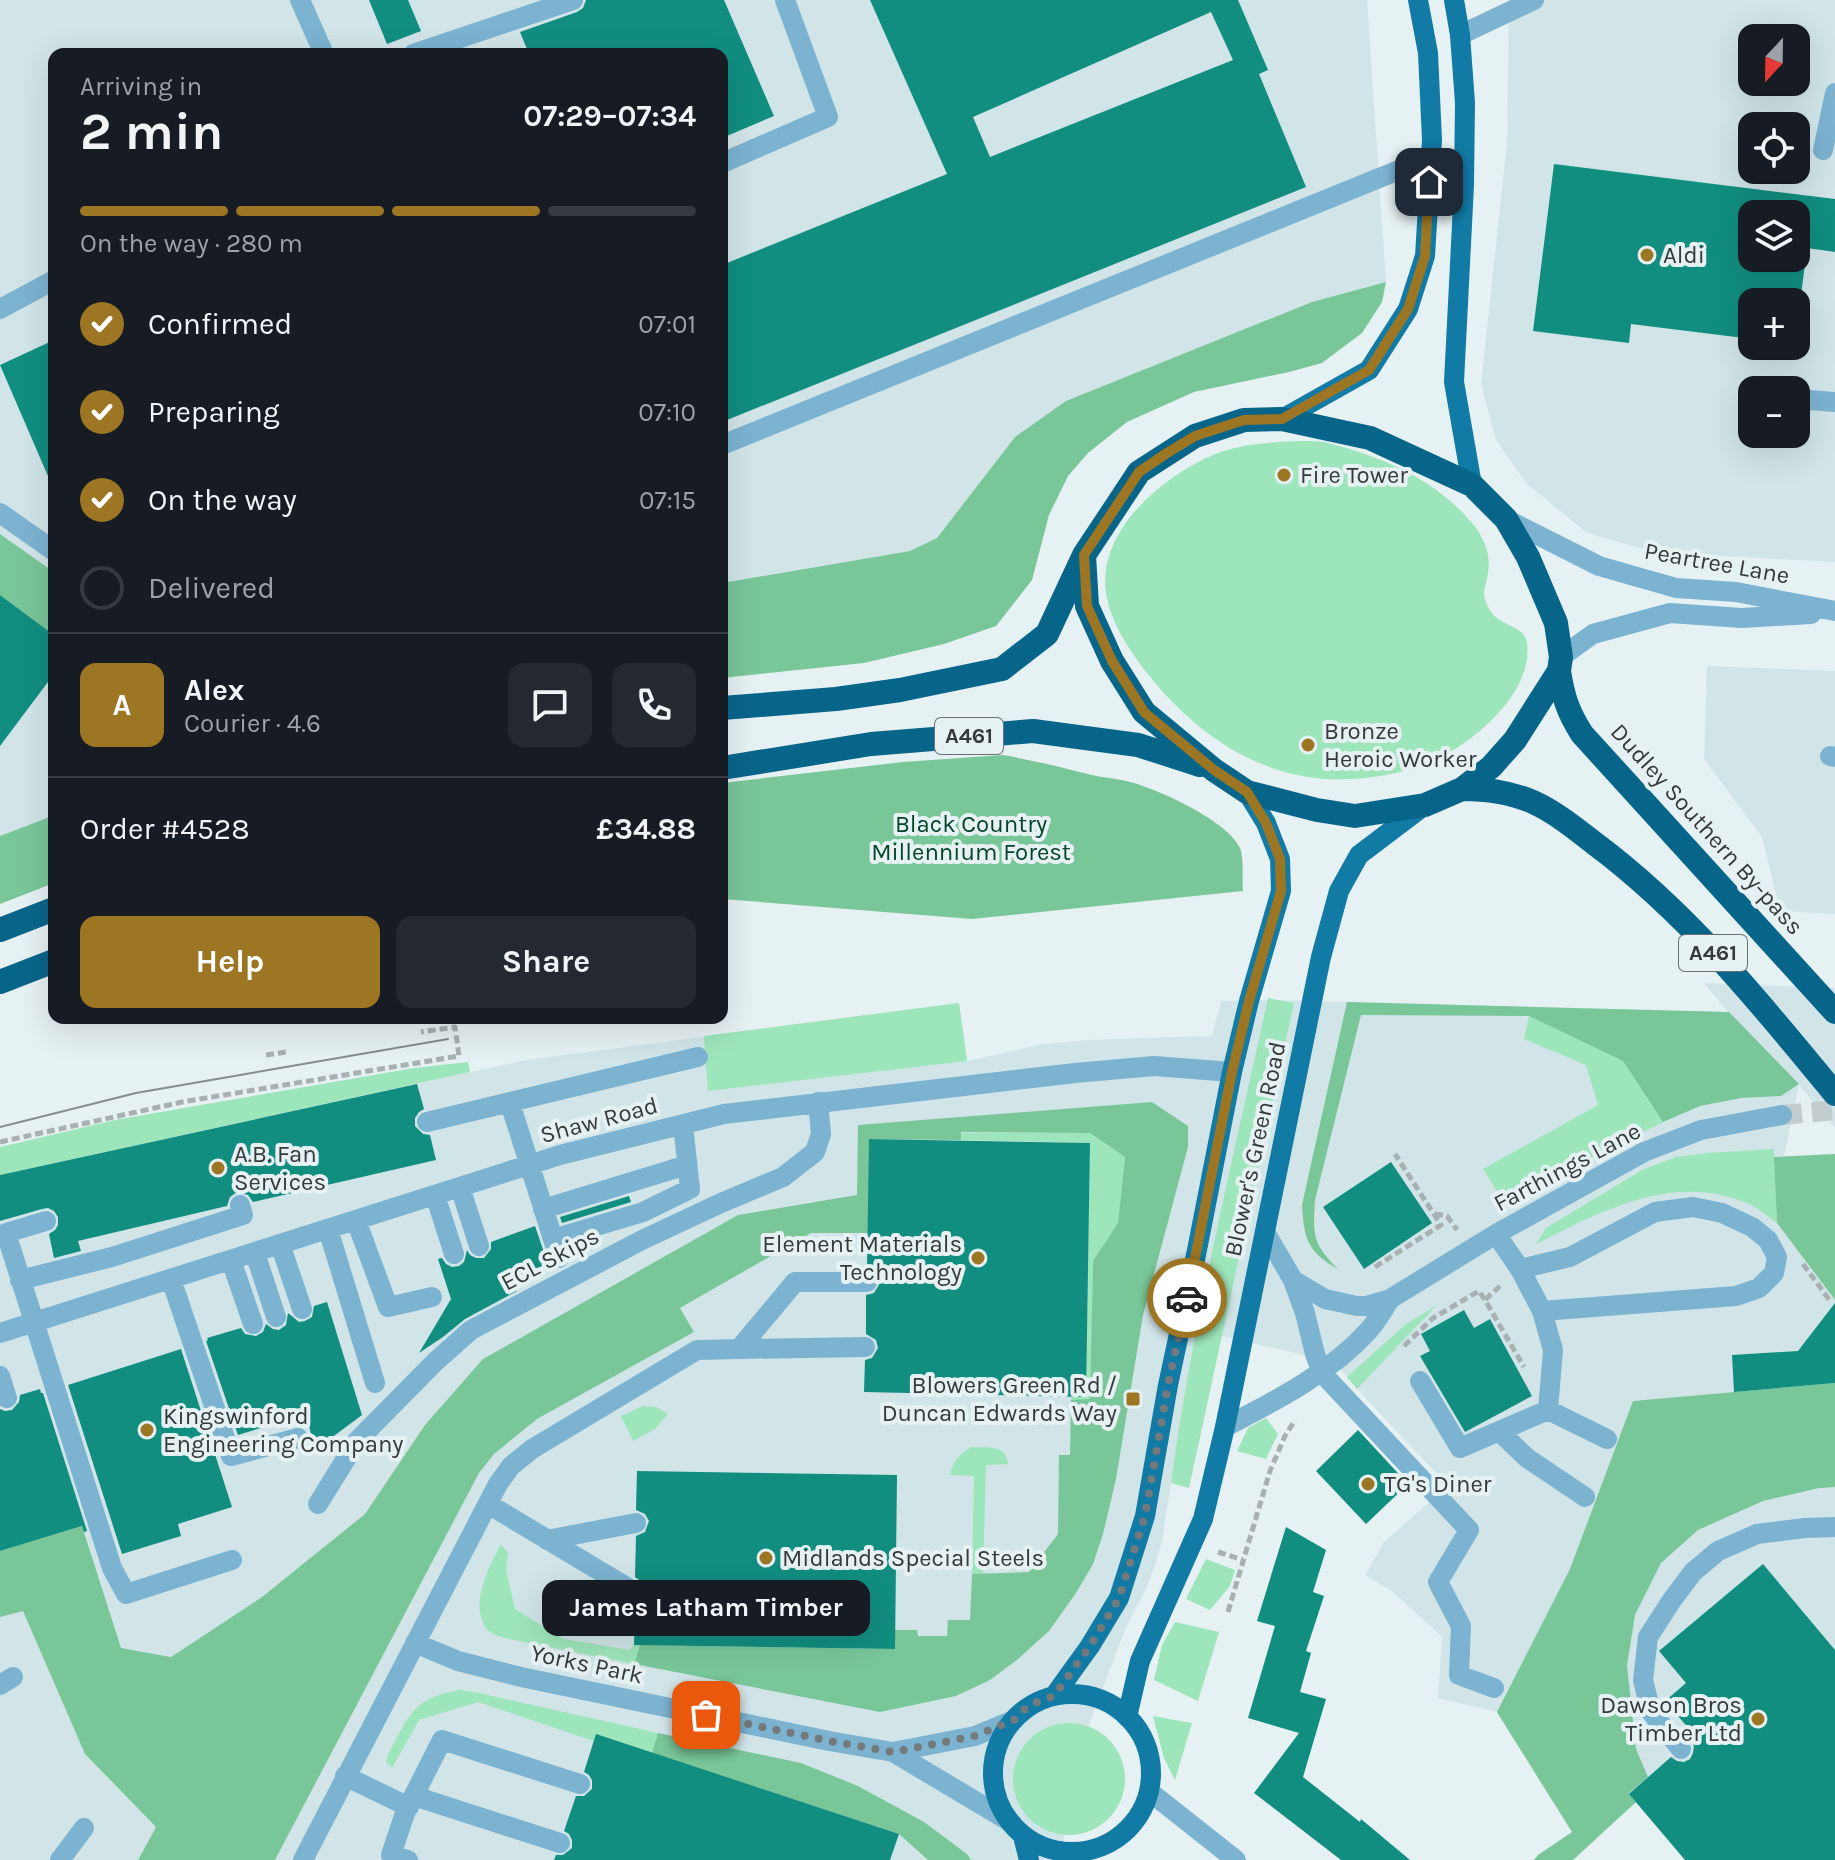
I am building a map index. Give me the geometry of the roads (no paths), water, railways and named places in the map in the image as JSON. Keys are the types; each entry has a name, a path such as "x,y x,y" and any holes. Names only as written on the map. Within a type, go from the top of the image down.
{"highway":[{"name":"A461","path":"728,708 887,692 1002,669 1047,634 1084,555 1139,472 1195,436 1244,420 1282,419 1370,438 1472,485 1506,519 1528,557 1556,623 1560,664 1515,740 1491,767 1462,789 1425,805 1355,816 1317,810 1247,792 1214,770 1144,712 1112,661 1087,606 1084,555"},
{"name":"Dudley Southern By-pass","path":"1560,664 1562,692 1569,713 1582,734 1835,1012"},
{"name":"A461","path":"728,767 871,744 1033,731 1138,745 1214,770"},
{"name":"A461","path":"1462,789 1508,793 1536,803 1566,821 1627,867 1718,958 1835,1094"},
{"path":"0,930 48,911"},
{"path":"0,982 48,963"}],"main road":[{"path":"1282,419 1369,370 1408,309 1425,256 1431,157 1428,53 1418,0"},
{"path":"1454,0 1465,103 1454,382 1472,485"},
{"name":"Blower's Green Road","path":"1054,1696 1119,1598 1145,1516 1168,1385 1232,1072 1281,891 1280,859 1266,823 1247,792"},
{"name":"Blower's Green Road","path":"1127,1717 1140,1661 1203,1519 1225,1427 1312,1001 1339,891 1359,855 1425,805"},
{"name":"Blower's Green Road","path":"1029,1860 1018,1830 1005,1815 994,1790 993,1763 1004,1732 1025,1709 1039,1701 1071,1694 1089,1695 1110,1703 1139,1730 1147,1747 1152,1769 1150,1792"},
{"path":"1018,1830 1045,1848 1061,1852 1110,1851 1136,1821 1150,1792"}],"street":[{"path":"300,0 321,48"},
{"path":"431,48 573,0"},
{"path":"728,160 828,117 785,0"},
{"path":"1460,35 1534,0"},
{"path":"1823,150 1835,93"},
{"path":"728,443 1431,157"},
{"path":"0,309 48,283"},
{"path":"1810,400 1835,402"},
{"path":"0,513 48,547"},
{"name":"Peartree Lane","path":"1506,519 1599,566 1676,588 1736,592 1835,612"},
{"name":"Peartree Lane","path":"1560,664 1593,634 1670,613 1741,618 1835,612"},
{"path":"427,1122 698,1057"},
{"name":"Shaw Road","path":"0,1333 560,1155 724,1114 1060,1074 1154,1066 1232,1072"},
{"name":"ECL Skips","path":"318,1504 357,1441 471,1330 642,1240 783,1177 815,1152 821,1134 818,1102"},
{"path":"510,1103 556,1248 690,1189 683,1125"},
{"name":"Farthings Lane","path":"1390,1299 1496,1234 1644,1152 1701,1130 1782,1115"},
{"path":"543,1209 687,1165"},
{"path":"460,1187 479,1246"},
{"path":"435,1195 454,1254"},
{"path":"20,1280 112,1257 243,1215 240,1205"},
{"path":"1520,1269 1570,1257 1655,1212 1693,1207 1722,1213 1752,1227 1768,1240 1777,1257 1774,1273 1759,1288 1736,1296 1542,1311"},
{"path":"356,1220 388,1307 432,1297"},
{"path":"46,1221 6,1233 112,1568 126,1594 232,1560"},
{"path":"328,1229 375,1383"},
{"path":"1265,1232 1293,1280 1322,1373 1469,1530 1438,1582 1461,1626 1459,1675 1494,1688"},
{"path":"1496,1234 1520,1269 1542,1311 1553,1350 1548,1410"},
{"path":"280,1244 302,1309"},
{"path":"255,1253 276,1317"},
{"path":"231,1260 253,1324"},
{"path":"171,1279 231,1456 298,1438"},
{"path":"1293,1280 1325,1299 1357,1306 1390,1299"},
{"path":"739,1349 795,1282 867,1282"},
{"path":"1225,1427 1284,1397 1322,1373 1370,1329 1390,1299"},
{"path":"303,1860 498,1484 511,1466 532,1449 697,1350 865,1347"},
{"path":"0,1376 7,1398"},
{"path":"1420,1381 1460,1448 1548,1410 1607,1439"},
{"path":"1499,1431 1527,1458 1585,1497"},
{"path":"488,1504 635,1592"},
{"path":"547,1540 636,1523"},
{"path":"1681,1749 1651,1712 1643,1680 1648,1637 1672,1600 1693,1572 1718,1551 1757,1534 1835,1527"},
{"name":"Yorks Park","path":"415,1643 458,1661 521,1677 893,1752 975,1736 1014,1720"},
{"path":"408,1860 391,1855 411,1801 442,1740 580,1784"},
{"name":"Yorks Park","path":"893,1752 1018,1830"},
{"path":"345,1776 411,1801 560,1843"},
{"path":"1150,1792 1236,1860"},
{"path":"60,1860 84,1828"}],"tunnel":[{"path":"1782,1115 1835,1110"}],"tram line":[{"path":"0,1127 136,1093 448,1039"}],"place":[{"name":"Aldi","path":"1647,255"},
{"name":"Fire Tower","path":"1284,475"},
{"name":"Bronze Heroic Worker","path":"1308,745"},
{"name":"A.B. Fan Services","path":"218,1168"},
{"name":"Element Materials Technology","path":"978,1258"},
{"name":"Blowers Green Rd / Duncan Edwards Way","path":"1133,1399"},
{"name":"Kingswinford Engineering Company","path":"147,1430"},
{"name":"TG's Diner","path":"1368,1484"},
{"name":"Midlands Special Steels","path":"766,1558"},
{"name":"James Latham Timber","path":"706,1715"},
{"name":"Dawson Bros Timber Ltd","path":"1758,1719"}],"park label":[{"name":"Black Country Millennium Forest","path":"971,838"}]}
